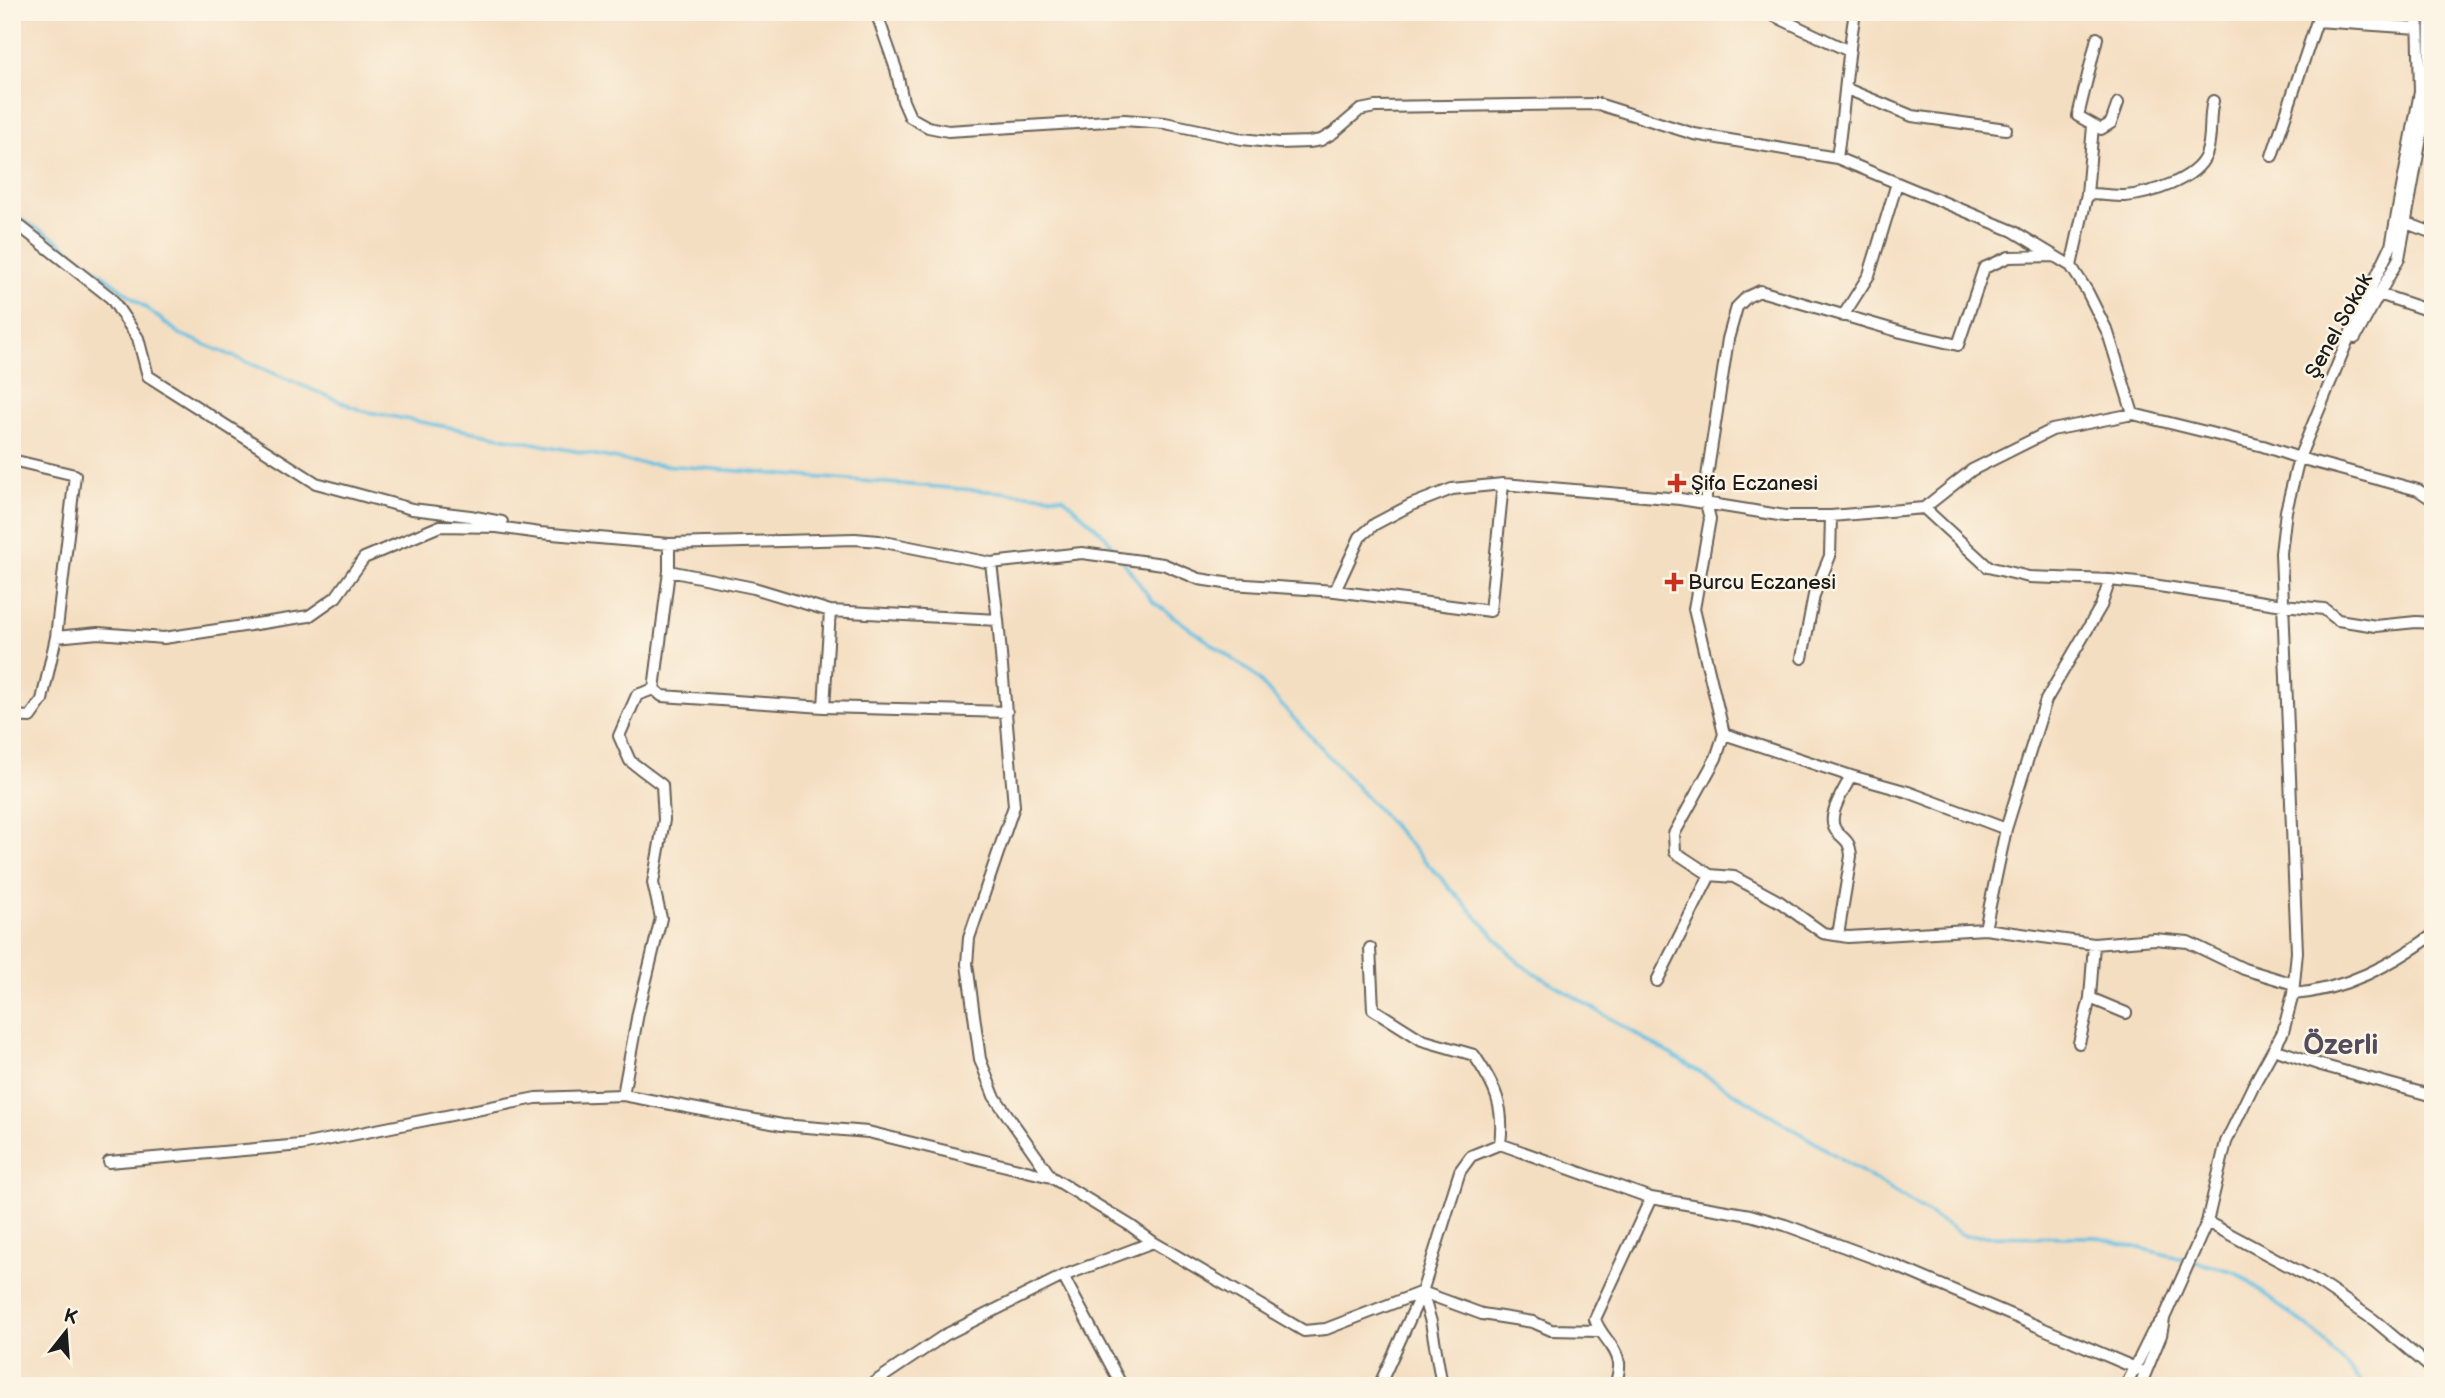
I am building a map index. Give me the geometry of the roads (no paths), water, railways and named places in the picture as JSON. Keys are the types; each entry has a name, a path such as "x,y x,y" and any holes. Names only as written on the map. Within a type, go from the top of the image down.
{"street":[{"path":"876,12 910,117 928,127 948,131 1124,120 1165,123 1255,141 1310,142 1321,140 1333,133 1360,110 1375,107 1598,104 1694,134 1837,158 2013,231 2071,266 2108,333 2133,414"},
{"path":"1766,12 1849,51"},
{"path":"1837,158 1855,12"},
{"name":"Şenel Sokak","path":"2323,396 2399,258 2429,118 2431,13"},
{"path":"2272,156 2317,21 2416,17"},
{"name":"Şenel Sokak","path":"2323,396 2391,246 2420,92 2416,17"},
{"path":"2097,38 2078,116 2101,129 2111,123 2118,103"},
{"path":"1847,89 1912,116 2006,129"},
{"path":"2087,194 2125,196 2154,190 2196,169 2205,157 2208,147 2212,123 2210,109 2213,102"},
{"path":"2071,266 2087,194 2093,126"},
{"path":"1843,316 1869,275 1898,183"},
{"path":"12,220 111,299 138,338 148,376 316,483 412,509 470,516 556,534"},
{"path":"2406,223 2433,233"},
{"path":"2054,256 2030,259 2009,257 1983,268 1958,345 1901,332 1760,292 1746,297 1737,307 1724,365 1706,483 1706,503 1710,519 1694,609 1724,734 1716,758 1674,834 1675,852 1710,875 1734,877 1780,902 1823,933 1848,937 1986,929 2094,944 2154,939 2188,942 2294,989 2319,992 2355,981 2433,935"},
{"path":"2379,295 2433,312"},
{"path":"2128,1385 2161,1335 2165,1316 2207,1222 2226,1142 2283,1032 2294,989 2297,952 2281,553 2286,511 2299,458 2323,396"},
{"path":"1335,591 1360,537 1376,524 1411,505 1452,489 1503,484 1680,499 1785,516 1831,516 1924,508 1972,470 2052,430 2133,414 2212,432 2418,490 2433,500"},
{"path":"12,460 75,475 56,637 42,700 30,718 12,716"},
{"path":"56,637 97,634 164,638 309,616 336,597 363,558 440,526 497,527 669,544 855,539 879,541 991,563 1082,553 1163,564 1199,579 1231,584 1335,591 1490,611 1503,484"},
{"path":"1924,508 1988,567 2029,577 2110,580 2324,609 2338,620 2376,626 2433,623"},
{"path":"1802,658 1814,595 1830,556 1831,516"},
{"path":"654,688 669,572 669,544"},
{"path":"991,563 999,620 1014,806 970,938 967,964 980,1059 994,1096 1051,1177"},
{"path":"669,572 754,588 830,611 999,620"},
{"path":"1986,929 2006,829 2046,700 2101,606 2110,580"},
{"path":"824,707 830,611"},
{"path":"654,688 662,696 824,707 1007,712"},
{"path":"623,1095 638,1013 661,918 653,883 664,820 662,785 630,761 619,736 637,695 654,688"},
{"path":"1724,734 1908,792 2006,829"},
{"path":"1838,935 1851,845 1835,829 1832,816 1851,776"},
{"path":"1657,981 1710,875"},
{"path":"2079,1043 2090,998 2094,944"},
{"path":"1370,947 1373,1009 1422,1040 1474,1055 1489,1077 1499,1103 1503,1122 1500,1144"},
{"path":"2090,998 2126,1013"},
{"path":"2274,1049 2433,1096"},
{"path":"109,1162 301,1145 536,1098 623,1095 782,1125 868,1132 1051,1177 1153,1242 1304,1331 1326,1329 1422,1292 1482,1314 1533,1322 1551,1330 1598,1331"},
{"path":"1379,1386 1422,1292 1460,1171 1471,1156 1500,1144 1651,1198 1750,1215 1785,1225 1896,1266 2140,1370"},
{"path":"1615,1386 1619,1364 1613,1345 1598,1331 1595,1318 1651,1198"},
{"path":"2207,1222 2315,1280 2374,1320 2433,1370"},
{"path":"869,1386 945,1335 1063,1276 1153,1242"},
{"path":"1063,1276 1122,1386"},
{"path":"1422,1292 1431,1322 1442,1386"},
{"path":"2140,1370 2140,1386"}],"waterway":[{"path":"12,19 33,12"},
{"path":"12,214 57,240 180,334 363,411 638,463 1063,497 1105,536 1118,555"},
{"path":"1123,561 1152,601 1252,673 1520,964 1965,1236 2095,1237 2236,1272 2317,1334 2365,1386"}],"place":[{"name":"Şifa Eczanesi","path":"1677,483"},
{"name":"Burcu Eczanesi","path":"1674,582"}],"district":[{"name":"Özerli","path":"2341,1045"}]}
